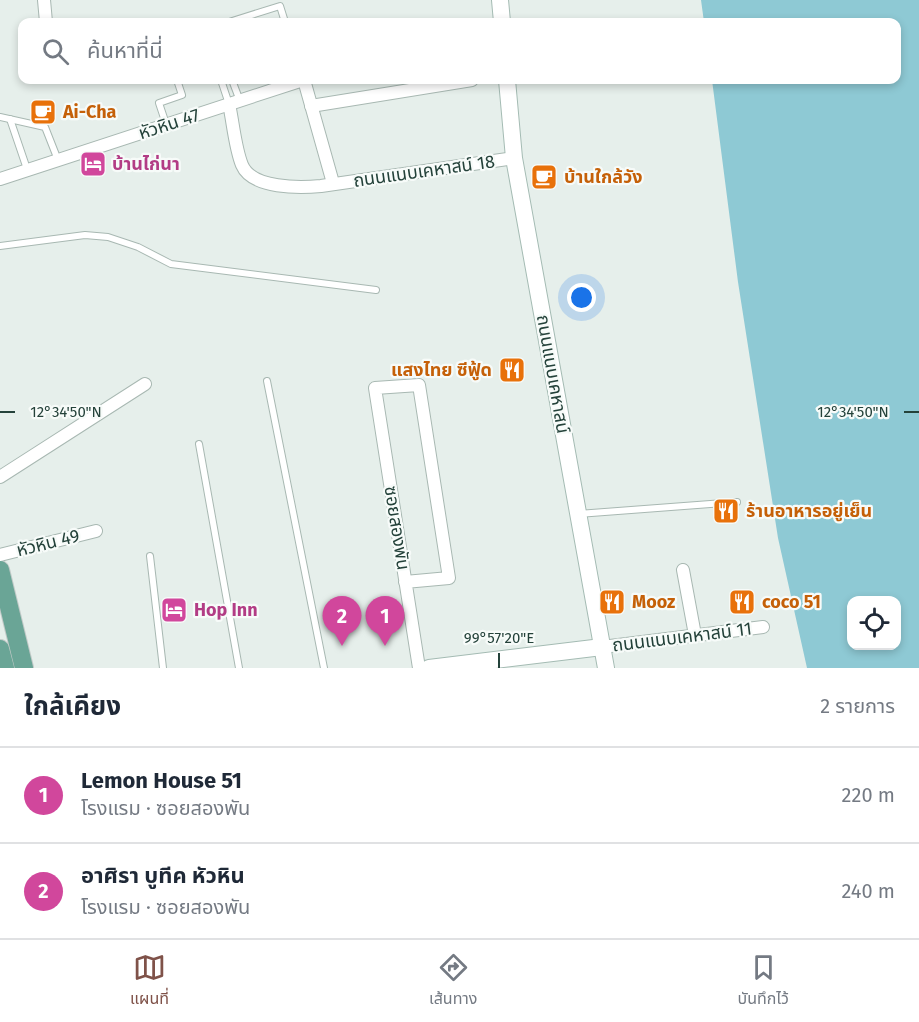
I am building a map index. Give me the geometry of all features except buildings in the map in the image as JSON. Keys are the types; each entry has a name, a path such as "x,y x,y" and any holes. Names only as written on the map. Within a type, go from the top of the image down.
{"main road":[{"path":"0,570 24,668"},
{"path":"0,649 5,668"}],"street":[{"path":"44,0 46,18"},
{"path":"500,0 502,18"},
{"name":"หัวหิน 47","path":"0,179 291,84"},
{"path":"304,84 333,183"},
{"path":"311,106 447,84"},
{"name":"ถนนแนบเคหาสน์","path":"507,84 514,158 606,668"},
{"name":"ถนนแนบเคหาสน์ 18","path":"234,103 242,167 258,180 295,188 514,158"},
{"path":"0,477 145,384"},
{"name":"ซอยสองพัน","path":"405,582 449,578 419,385 375,388 405,582 419,668"},
{"name":"หัวหิน 49","path":"0,555 96,531"},
{"path":"682,570 695,636"},
{"name":"ถนนแนบเคหาสน์ 11","path":"602,647 763,627"},
{"path":"429,668 602,647"}],"lane":[{"path":"242,18 280,6 284,18"},
{"path":"167,125 159,104 182,95 178,84"},
{"path":"223,84 234,103"},
{"path":"232,84 234,103"},
{"path":"0,117 45,127 58,161"},
{"path":"10,119 28,170"},
{"path":"0,246 86,235 108,237 138,247 171,264 376,290"},
{"path":"267,381 324,668"},
{"path":"199,444 239,668"},
{"path":"578,514 737,502"},
{"path":"150,556 163,668"}],"water":[{"path":"701,0 919,0 919,668 807,668 778,538 738,282 713,84 901,84 901,18 703,18"}],"place":[{"name":"Ai-Cha","path":"43,112"},
{"name":"บ้านไก่นา","path":"93,164"},
{"name":"บ้านใกล้วัง","path":"544,177"},
{"name":"แสงไทย ซีฟู้ด","path":"512,370"},
{"name":"ร้านอาหารอยู่เย็น","path":"726,511"},
{"name":"Mooz","path":"612,602"},
{"name":"coco 51","path":"742,602"},
{"name":"Hop Inn","path":"174,610"},
{"name":"อาศิรา บูทีค หัวหิน","path":"342,646"},
{"name":"Lemon House 51","path":"385,646"}]}
